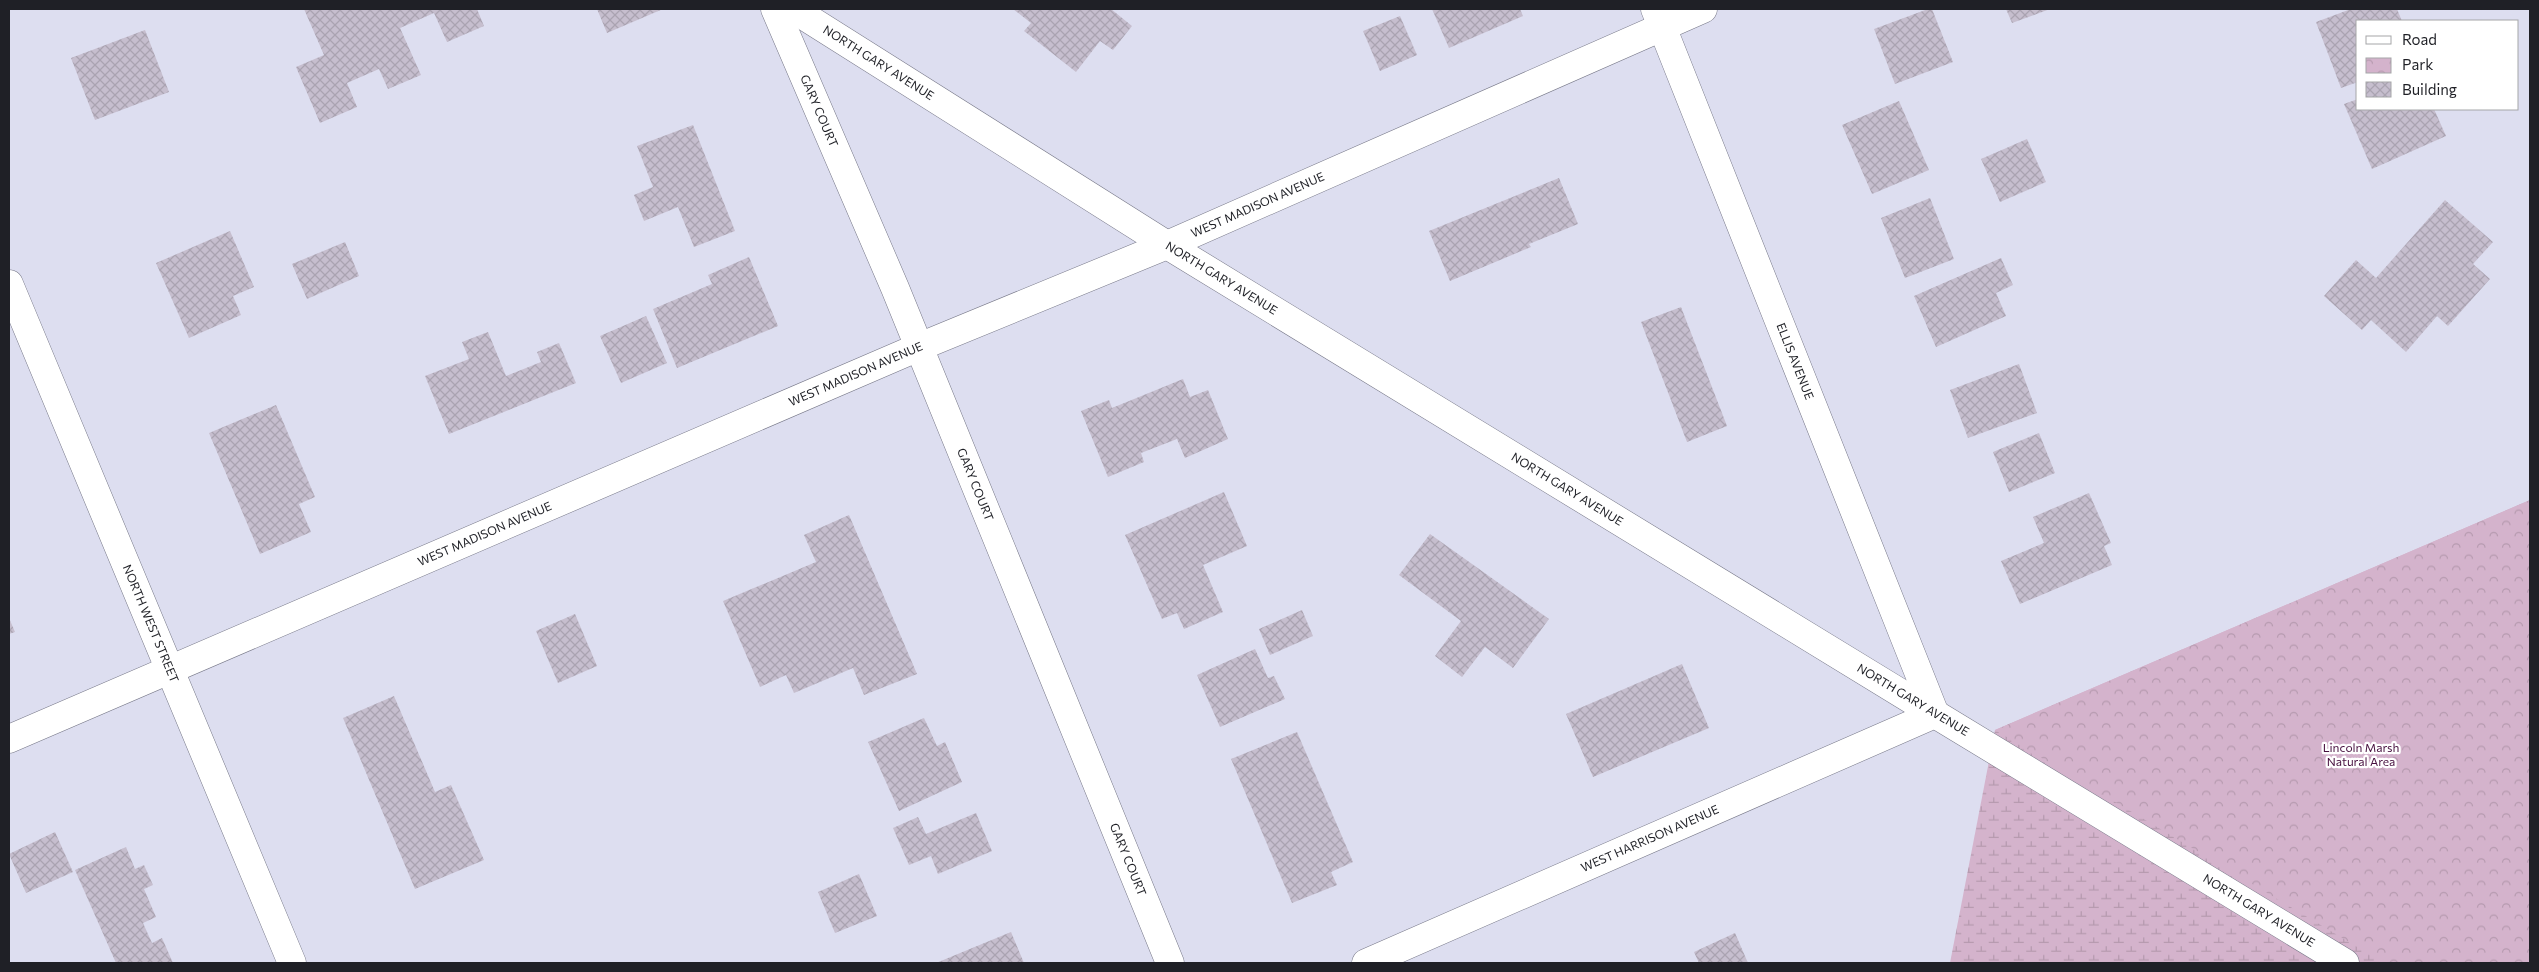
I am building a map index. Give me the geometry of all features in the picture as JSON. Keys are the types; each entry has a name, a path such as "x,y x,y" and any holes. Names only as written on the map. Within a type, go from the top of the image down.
{"street":[{"name":"GARY COURT","path":"775,9 861,207 919,347 1170,963"},
{"name":"NORTH GARY AVENUE","path":"793,9 1167,245 2345,963"},
{"name":"WEST MADISON AVENUE","path":"9,739 919,347 1167,245 1659,18 1703,9"},
{"name":"ELLIS AVENUE","path":"1659,18 1935,714"},
{"name":"NORTH WEST STREET","path":"9,284 292,963"},
{"name":"WEST HARRISON AVENUE","path":"1366,963 1935,714"}],"green space":[{"name":"Lincoln Marsh Natural Area","path":"2530,500 2530,963 1950,963 1995,730"},
{"name":"Lincoln Marsh Natural Area","path":"2530,500 2530,963 2384,963 1995,730"}],"building":[{"path":"304,9 477,9 484,26 447,42 434,13 400,28 421,75 388,89 379,69 347,83 357,107 320,123 296,67 324,55"},
{"path":"597,9 663,9 607,33"},
{"path":"1013,9 1111,9 1132,26 1113,50 1100,41 1076,72 1024,31 1031,23"},
{"path":"1432,9 1520,9 1523,16 1449,48"},
{"path":"1932,9 1953,62 1895,84 1874,29"},
{"path":"2006,9 2050,9 2012,23"},
{"path":"2351,9 2397,9 2402,20 2356,20 2356,83 2341,88 2316,22"},
{"path":"1400,16 1417,55 1380,71 1363,31"},
{"path":"145,30 169,92 95,120 71,58"},
{"path":"2356,100 2356,110 2434,110 2446,136 2372,169 2344,104"},
{"path":"1899,101 1929,170 1872,194 1842,125"},
{"path":"693,125 735,231 694,247 678,207 644,221 634,195 653,187 637,146"},
{"path":"2027,139 2046,182 2000,202 1981,159"},
{"path":"1559,178 1578,224 1529,244 1531,247 1450,281 1429,231"},
{"path":"1930,198 1954,259 1905,278 1881,218"},
{"path":"2445,200 2493,242 2473,264 2490,279 2448,326 2437,316 2406,352 2371,320 2362,330 2324,296 2356,260 2376,278"},
{"path":"230,231 254,287 233,296 241,315 189,338 156,263"},
{"path":"345,242 359,276 307,299 292,264"},
{"path":"749,257 778,326 677,368 653,309 712,284 708,275"},
{"path":"2001,258 2013,285 1996,293 2006,316 1936,347 1914,296"},
{"path":"1681,307 1727,426 1687,442 1641,322"},
{"path":"646,316 667,363 621,383 600,336"},
{"path":"488,332 506,376 541,362 537,352 559,343 576,383 449,434 425,376 469,359 462,342"},
{"path":"2019,364 2037,413 1968,438 1950,390"},
{"path":"1183,379 1190,397 1208,390 1228,439 1185,458 1177,439 1141,453 1144,462 1108,477 1081,411 1109,400 1112,408"},
{"path":"276,405 315,497 299,504 311,532 260,554 209,433"},
{"path":"2039,433 2055,473 2009,492 1993,452"},
{"path":"1224,492 1247,546 1203,565 1223,612 1184,629 1177,613 1162,619 1125,535"},
{"path":"2089,493 2111,543 2104,546 2112,565 2020,604 2001,561 2044,543 2033,517"},
{"path":"849,515 917,674 864,695 853,668 794,693 786,675 760,687 723,601 816,562 804,535"},
{"path":"1430,534 1549,619 1513,668 1485,647 1462,677 1435,656 1461,621 1399,575"},
{"path":"1302,610 1313,636 1270,655 1259,629"},
{"path":"575,614 597,666 558,683 536,631"},
{"path":"9,618 15,632 9,634"},
{"path":"1255,649 1268,678 1274,676 1285,699 1220,727 1197,675"},
{"path":"1682,664 1709,728 1593,777 1566,714"},
{"path":"394,696 435,792 451,785 484,860 415,889 343,718"},
{"path":"924,718 937,746 945,742 962,782 899,811 868,742"},
{"path":"1297,732 1353,862 1331,872 1337,885 1292,903 1231,759"},
{"path":"976,813 992,851 938,874 931,856 909,865 893,828 918,817 926,834"},
{"path":"55,832 73,872 26,893 9,854"},
{"path":"126,847 135,869 144,865 153,885 144,889 156,917 143,923 152,943 162,938 173,963 116,963 75,870"},
{"path":"859,874 877,916 835,933 818,892"},
{"path":"1011,932 1024,963 936,963"},
{"path":"1735,933 1748,963 1699,963 1694,952"}]}
